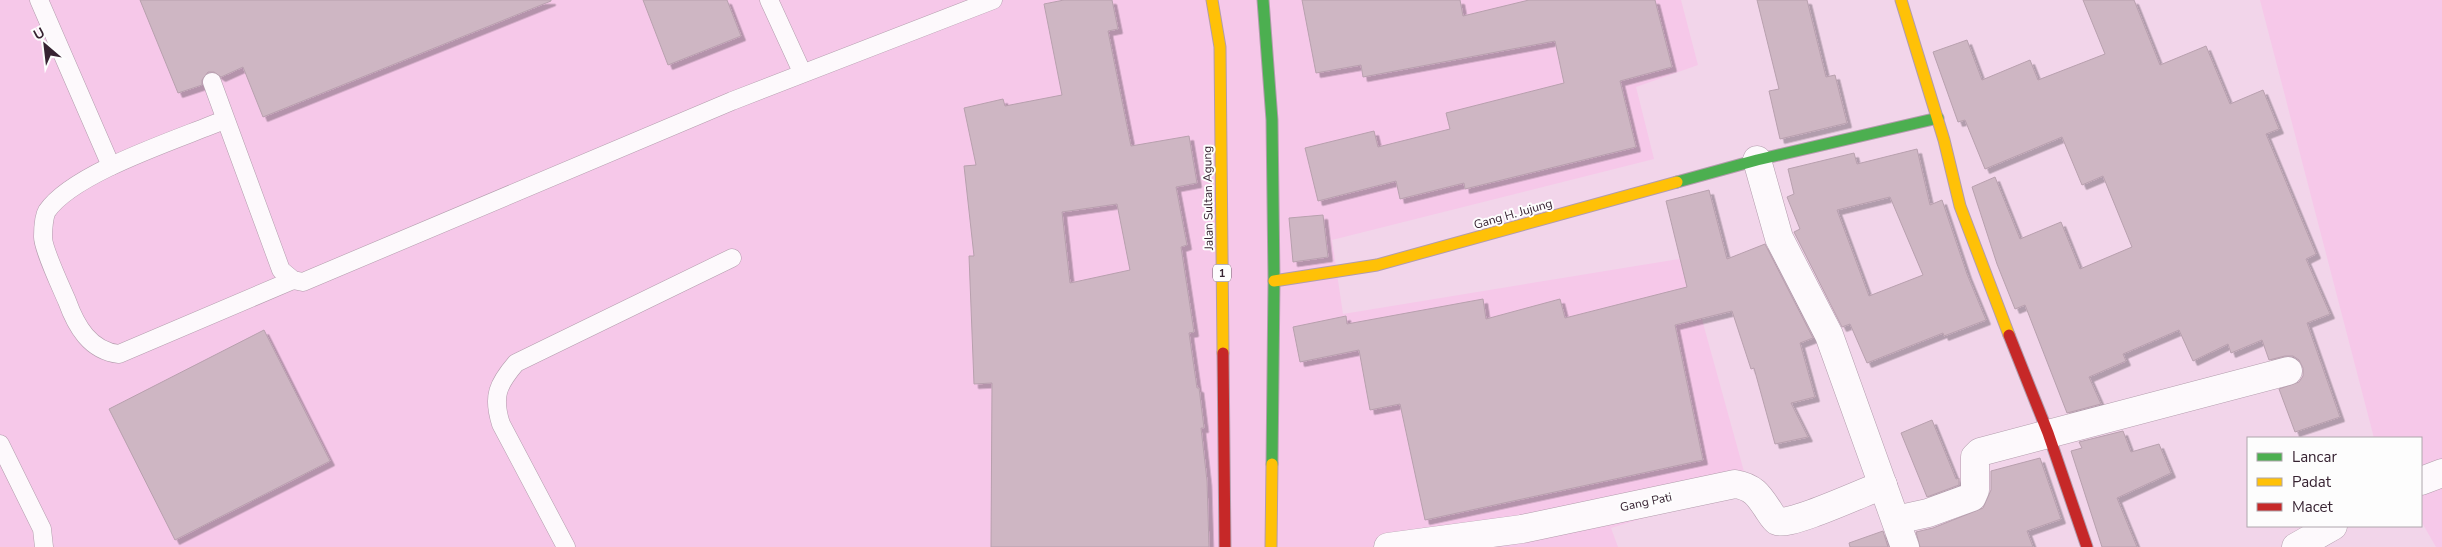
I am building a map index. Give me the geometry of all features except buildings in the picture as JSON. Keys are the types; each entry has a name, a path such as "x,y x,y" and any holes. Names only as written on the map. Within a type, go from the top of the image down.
{"main road":[{"name":"Jalan Sultan Agung","path":"1212,0 1220,47 1225,547"},
{"path":"1263,0 1272,120 1274,281 1271,547"},
{"path":"1901,0 1938,118 1960,206 2048,433 2086,547"},
{"name":"Gang H. Jujung","path":"1274,281 1386,263 1757,160 1938,118"}],"street":[{"path":"1757,160 1779,238 1829,335 1906,547"},
{"path":"1896,520 1928,513 1972,497 1976,454 2048,433 2288,371"},
{"path":"2422,481 2442,473"},
{"name":"Gang Pati","path":"1388,547 1522,528 1734,484 1748,486 1755,490 1777,521 1799,519 1883,485"},
{"path":"2296,547 2331,527"}],"lane":[{"path":"39,0 111,166"},
{"path":"770,0 802,72"},
{"path":"212,82 224,120 281,270 294,280 303,282 802,72 993,0"},
{"path":"224,120 111,166 70,187 46,212 42,238 71,312 91,344 108,352 119,354 294,280"},
{"path":"566,547 501,424 496,409 498,391 503,379 516,363 732,258"},
{"path":"0,444 42,529 44,547"}],"shaded area":[{"path":"0,0 1681,0 1698,65 1636,87 1654,159 1332,240 1343,314 1685,258 1748,486 1611,528 1618,547 0,547"},
{"path":"2260,0 2442,0 2442,547 2436,547 2422,523 2422,437 2374,437"}],"traffic: fast":[{"path":"1263,0 1272,120 1274,281 1272,464"},
{"path":"1677,182 1757,160 1938,118"}],"traffic: slow":[{"path":"1212,0 1220,47 1223,353"},
{"path":"1901,0 1944,140 1960,206 2009,335"},
{"path":"1274,281 1377,265 1677,182"},
{"path":"1271,547 1272,464"}],"traffic: jam":[{"path":"2009,335 2048,433 2087,547"},
{"path":"1223,353 1225,547"}]}
